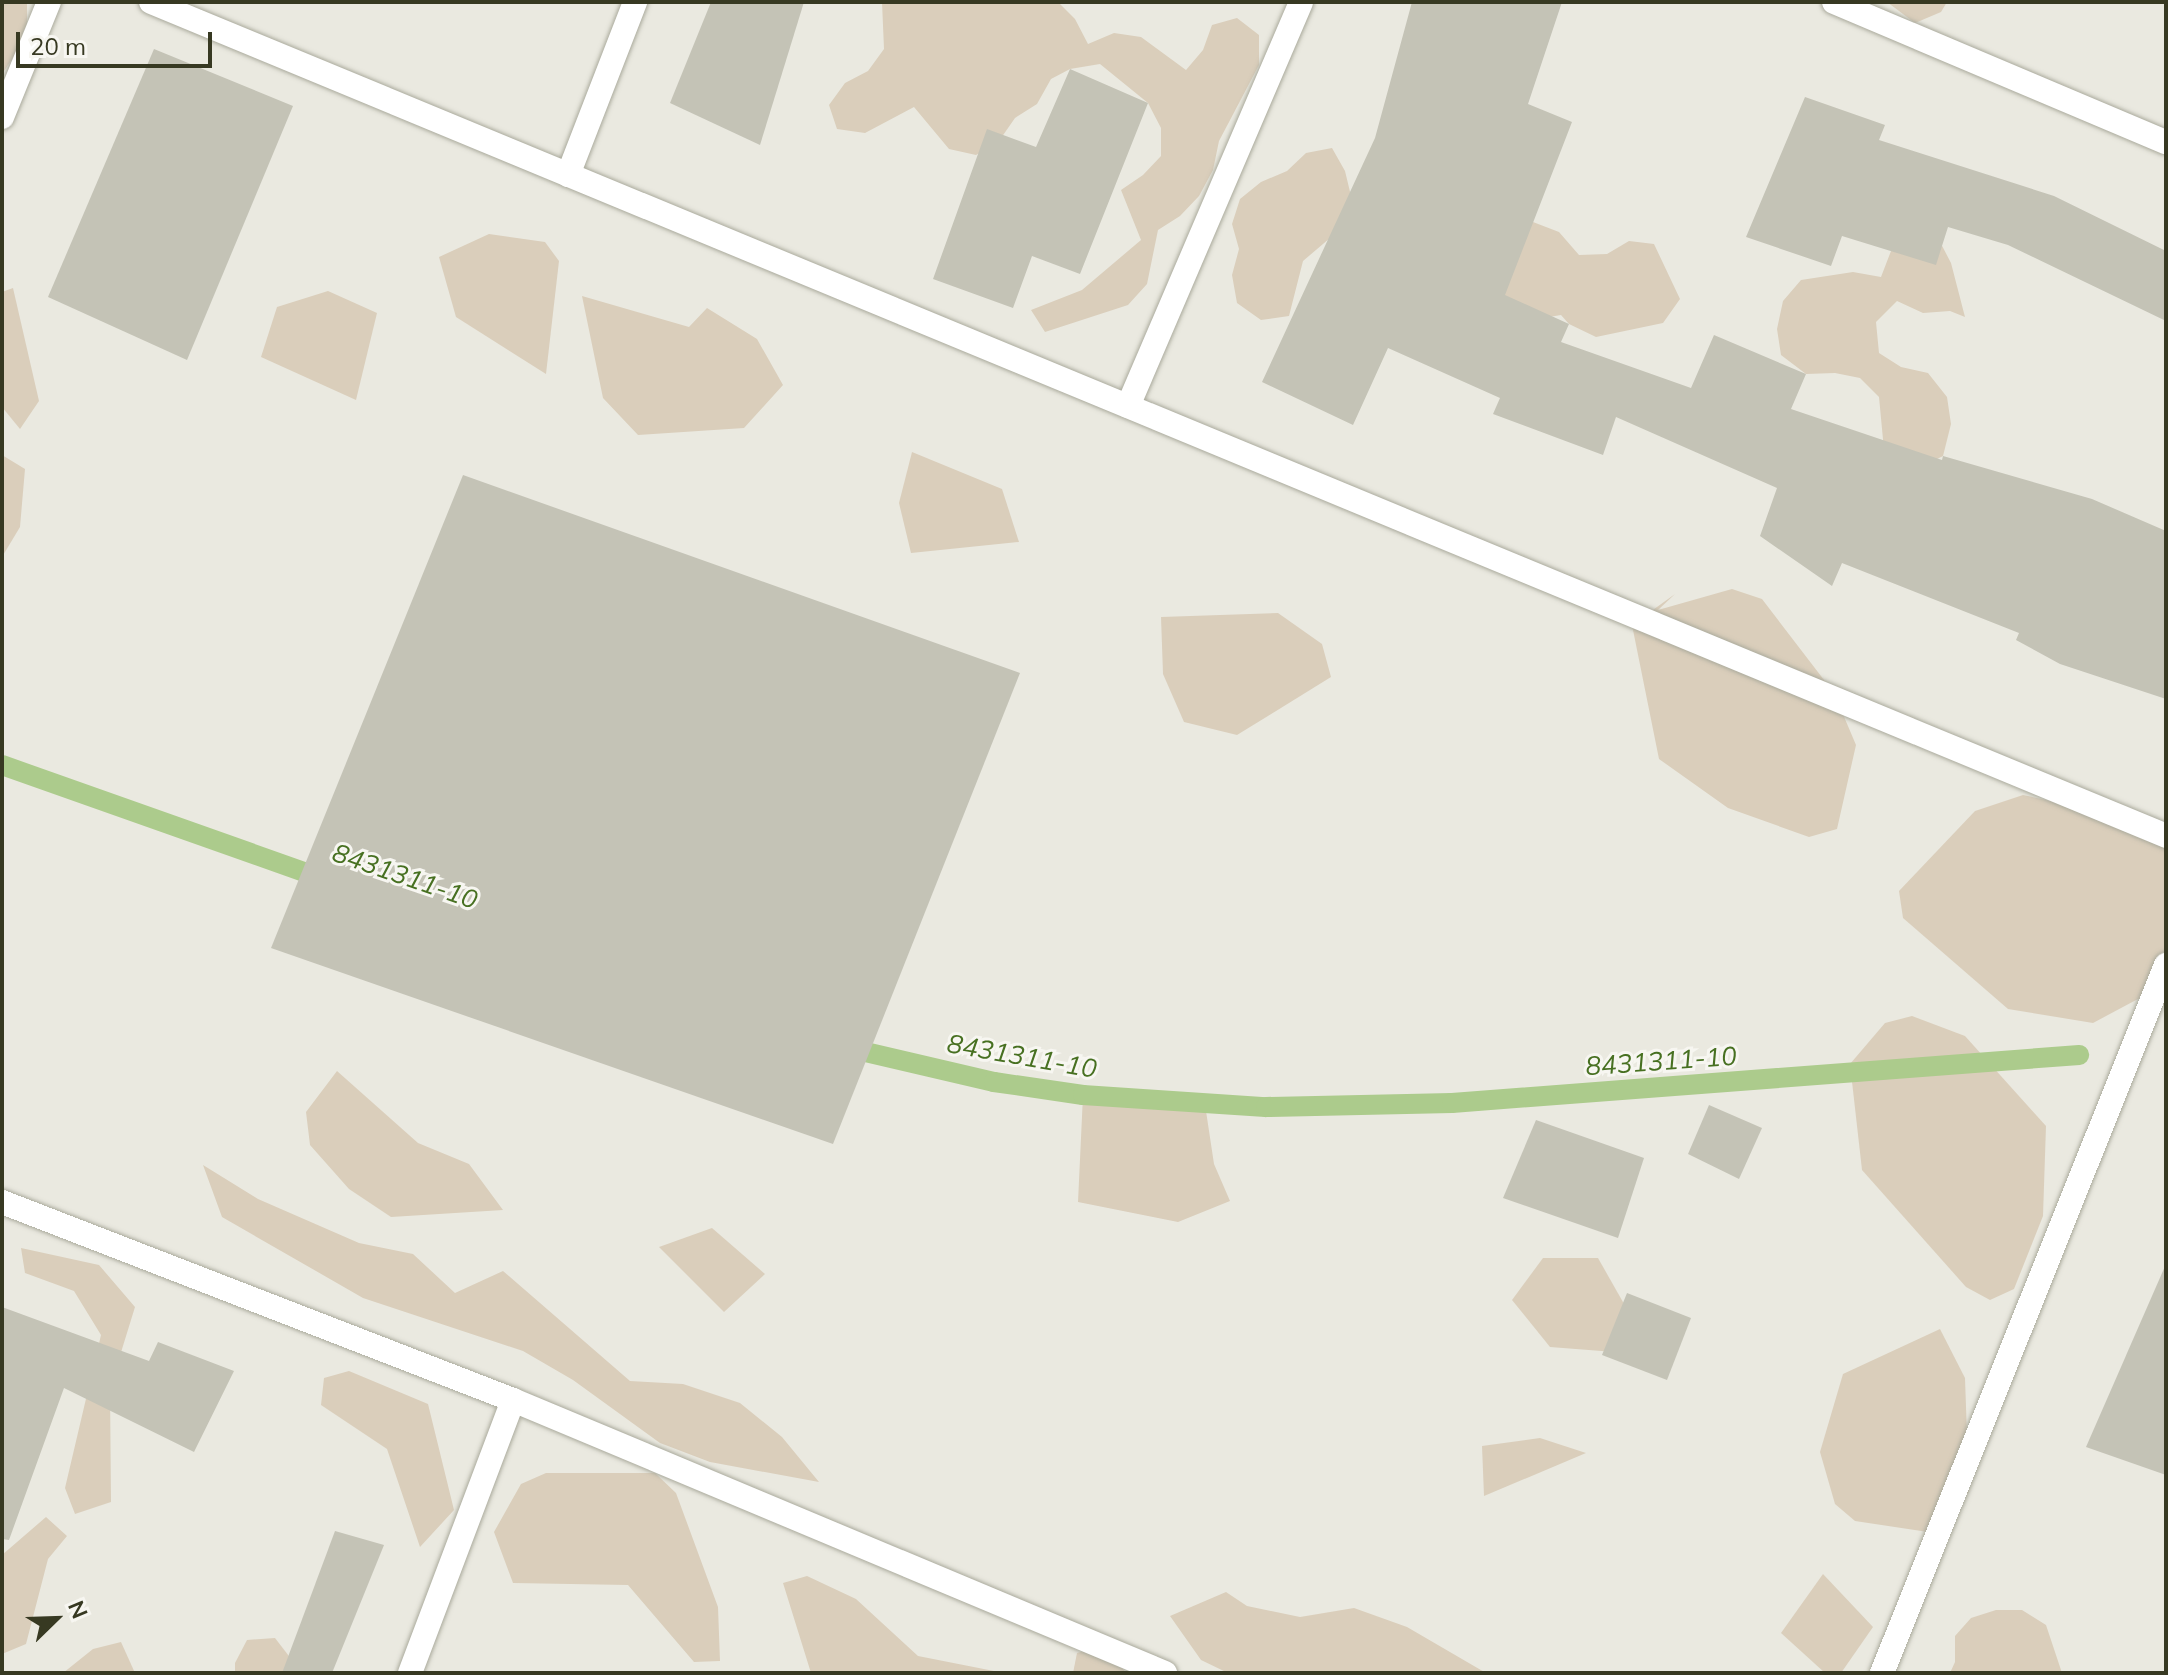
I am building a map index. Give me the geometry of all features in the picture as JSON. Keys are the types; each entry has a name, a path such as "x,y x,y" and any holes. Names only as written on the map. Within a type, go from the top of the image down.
{"street":[{"path":"2,117 49,2"},
{"path":"151,2 2166,836"},
{"path":"568,175 635,2"},
{"path":"1128,406 1301,2"},
{"path":"1834,2 2166,142"},
{"path":"1882,1673 2166,965"},
{"path":"2,1202 513,1400 1165,1673"},
{"path":"410,1673 513,1400"}],"shaded area":[{"path":"2,2 27,2 27,37 2,74"},
{"path":"882,2 1058,2 1075,19 1088,44 1114,33 1141,37 1186,70 1203,50 1212,25 1237,18 1259,35 1259,65 1219,141 1213,170 1199,196 1180,216 1158,230 1147,284 1128,305 1045,332 1031,310 1082,290 1141,240 1121,190 1143,175 1161,156 1161,128 1148,103 1100,64 1070,69 1051,79 1037,104 1015,118 999,141 976,155 949,149 914,107 865,133 837,129 829,105 845,83 868,71 884,49"},
{"path":"1887,2 1947,2 1941,12 1915,23"},
{"path":"1332,148 1345,171 1352,200 1343,227 1303,261 1289,316 1261,320 1237,303 1232,275 1239,249 1232,224 1240,199 1261,182 1287,171 1306,153"},
{"path":"1491,181 1533,222 1559,232 1579,255 1607,254 1629,241 1654,244 1680,299 1663,323 1596,337 1569,324 1561,315 1531,320 1504,315"},
{"path":"489,234 545,242 559,261 546,374 456,317 439,257"},
{"path":"1911,238 1938,238 1951,263 1965,317 1950,311 1923,313 1897,301 1876,322 1879,353 1901,367 1928,373 1947,397 1951,424 1943,456 1933,461 1884,450 1879,397 1860,378 1835,373 1806,374 1781,355 1777,329 1783,301 1801,280 1853,272 1881,277 1891,251"},
{"path":"13,288 39,401 20,429 2,407 2,292"},
{"path":"328,291 377,313 356,400 261,357 277,307"},
{"path":"582,296 689,327 707,308 757,339 783,385 744,428 638,435 603,398"},
{"path":"912,452 1002,489 1019,542 911,553 899,503"},
{"path":"2,455 25,469 20,527 2,557"},
{"path":"1732,589 1762,599 1834,693 1856,745 1837,829 1809,837 1728,808 1659,759 1632,625 1675,594 1658,610"},
{"path":"1278,613 1322,644 1331,677 1237,735 1184,722 1163,674 1161,617"},
{"path":"2023,795 2135,819 2166,844 2166,984 2093,1023 2008,1009 1903,918 1899,891 1975,811"},
{"path":"1912,1016 1965,1036 2046,1126 2043,1216 2014,1289 1990,1300 1966,1287 1862,1170 1850,1064 1885,1023"},
{"path":"337,1071 418,1143 469,1164 503,1210 391,1217 349,1189 310,1145 306,1112"},
{"path":"1083,1095 1174,1103 1206,1111 1214,1164 1230,1201 1178,1222 1078,1202"},
{"path":"203,1165 258,1199 359,1243 413,1254 455,1293 503,1271 630,1381 683,1384 740,1403 782,1437 819,1482 710,1462 660,1443 573,1380 523,1351 363,1298 222,1217"},
{"path":"712,1228 765,1274 724,1312 659,1247"},
{"path":"21,1248 99,1265 135,1307 110,1388 111,1502 75,1514 65,1488 101,1335 74,1291 25,1273"},
{"path":"1543,1258 1598,1258 1653,1355 1550,1347 1512,1300"},
{"path":"1940,1329 1965,1378 1969,1492 1928,1532 1855,1521 1835,1504 1820,1452 1843,1374"},
{"path":"349,1371 428,1404 454,1510 420,1547 387,1449 321,1405 324,1378"},
{"path":"1540,1438 1586,1453 1484,1496 1482,1446"},
{"path":"546,1473 655,1473 676,1493 718,1607 720,1661 694,1662 628,1585 513,1583 494,1532 521,1484"},
{"path":"46,1517 67,1536 48,1559 26,1644 2,1654 2,1555"},
{"path":"1823,1574 1873,1627 1841,1673 1825,1673 1781,1633"},
{"path":"807,1576 856,1599 918,1656 1004,1673 811,1673 783,1583"},
{"path":"1226,1592 1247,1606 1300,1617 1354,1608 1407,1627 1486,1673 1228,1673 1201,1660 1170,1616"},
{"path":"1996,1610 2022,1610 2046,1625 2062,1673 1950,1673 1955,1662 1955,1636 1971,1618"},
{"path":"275,1638 302,1673 235,1673 235,1663 247,1640"},
{"path":"121,1642 135,1673 63,1673 93,1649"},
{"path":"1105,1645 1126,1673 1073,1673 1077,1653"}],"building":[{"path":"711,2 804,2 760,145 670,103"},
{"path":"1412,2 1562,2 1528,104 1572,122 1505,295 1569,324 1561,342 1691,388 1714,335 1806,374 1791,409 1942,460 1943,456 2092,499 2166,531 2166,699 2060,664 2016,640 2019,633 1842,563 1832,586 1760,536 1777,488 1616,417 1603,455 1493,414 1500,398 1388,348 1353,425 1262,382 1375,138"},
{"path":"154,49 293,106 187,360 48,297"},
{"path":"1070,69 1148,103 1080,274 1032,256 1013,308 933,279 987,129 1036,147"},
{"path":"1805,97 1885,125 1879,140 2054,196 2166,251 2166,321 2008,245 1948,227 1936,265 1842,236 1831,266 1746,237"},
{"path":"463,475 1020,673 833,1144 271,948"},
{"path":"1709,1105 1762,1128 1739,1179 1688,1154"},
{"path":"1536,1120 1644,1158 1618,1238 1503,1198"},
{"path":"2166,1264 2166,1475 2086,1447"},
{"path":"1627,1293 1691,1318 1667,1380 1602,1355"},
{"path":"2,1307 149,1361 158,1342 234,1371 194,1452 64,1388 9,1540 2,1539"},
{"path":"335,1531 384,1545 332,1673 282,1673"}],"waterway":[{"name":"8431311-10","path":"2,765 326,880"},
{"name":"8431311-10","path":"844,1047 994,1082 1083,1095 1266,1107 1452,1103 2079,1055"}]}
